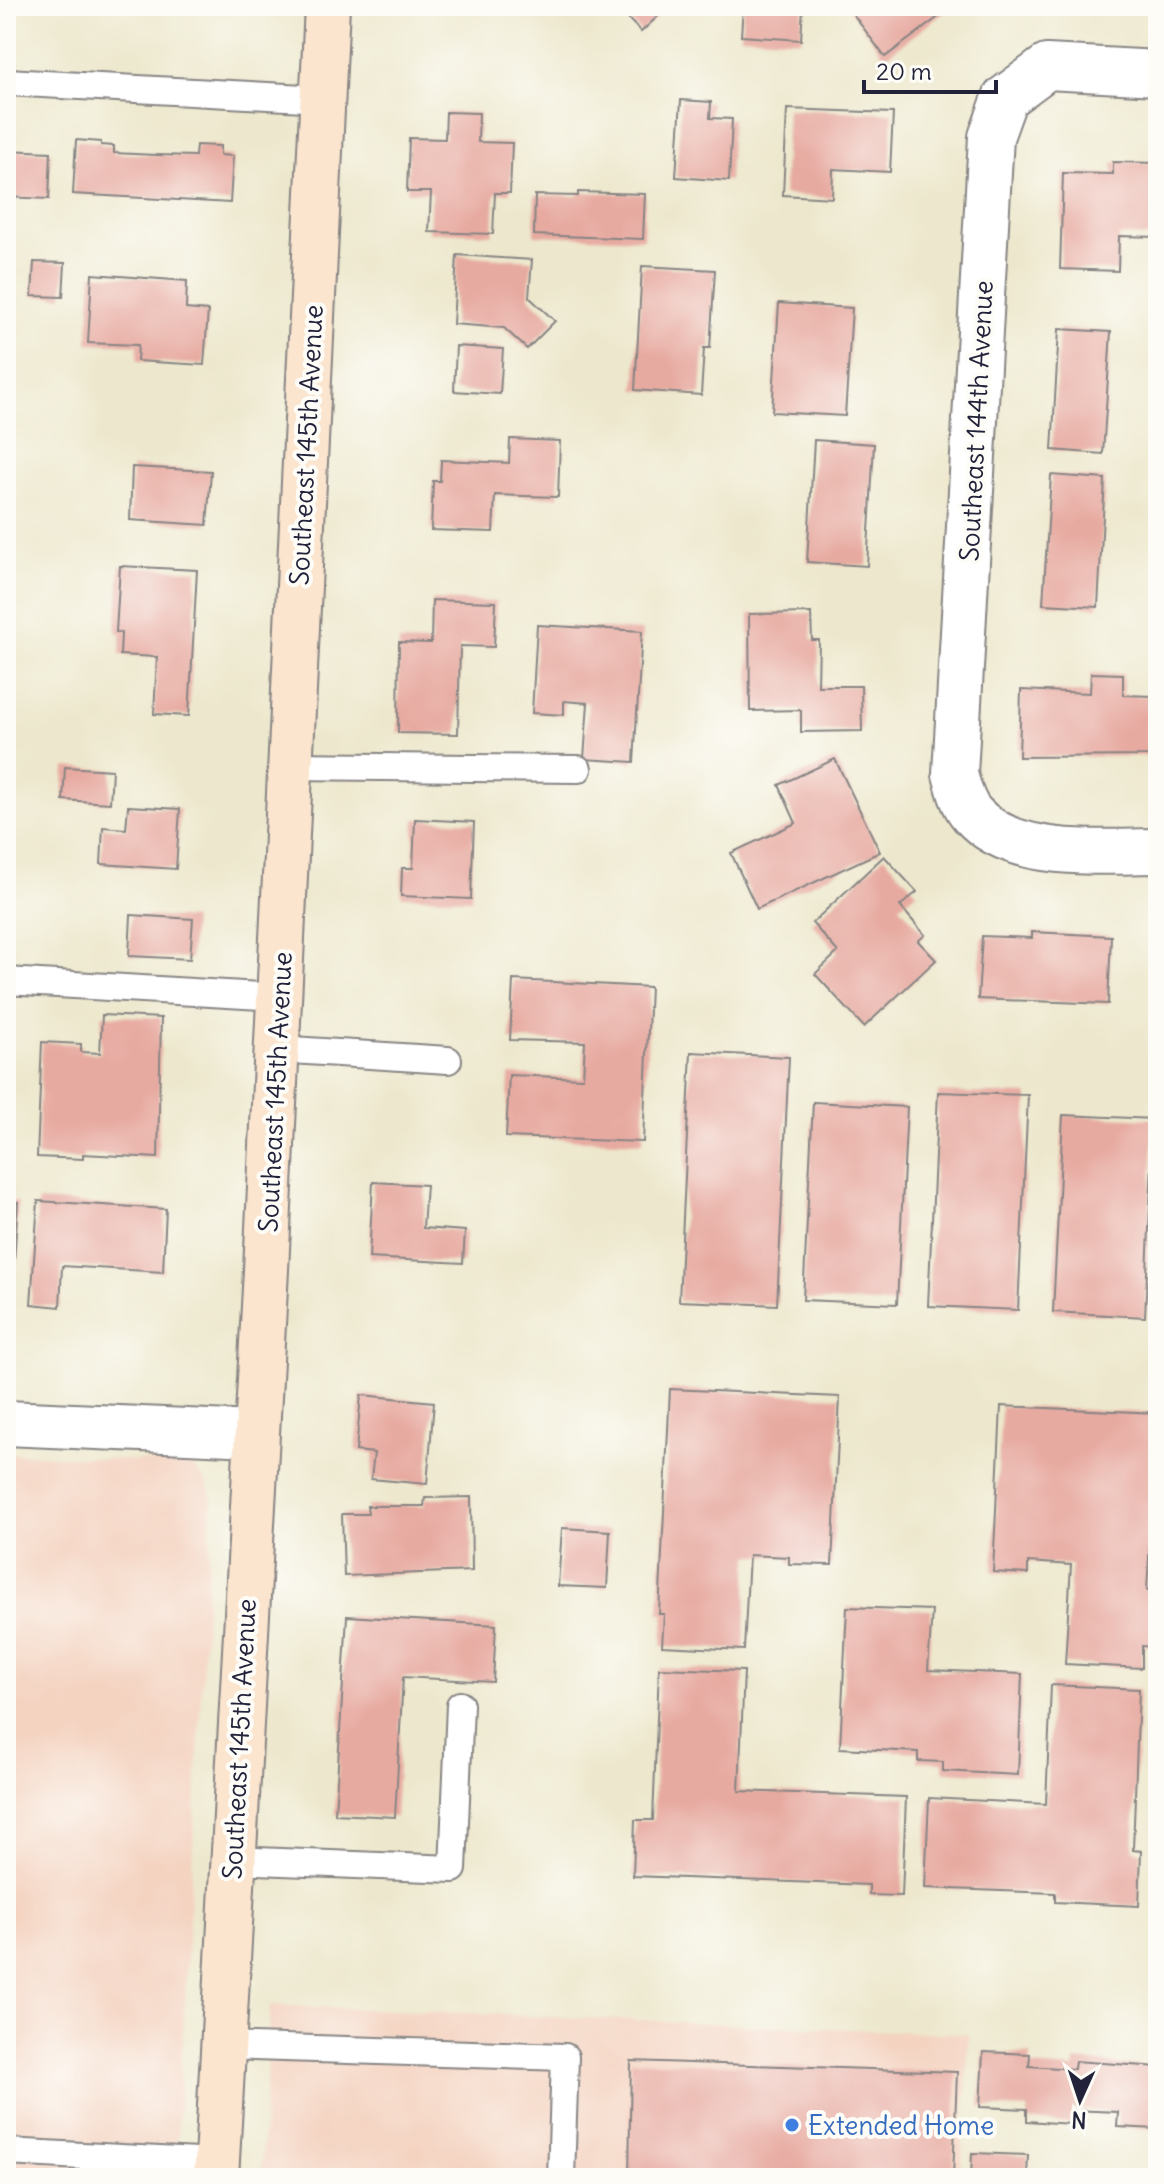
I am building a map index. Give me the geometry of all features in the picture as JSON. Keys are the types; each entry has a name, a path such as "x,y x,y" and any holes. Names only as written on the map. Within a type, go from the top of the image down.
{"street":[{"name":"Southeast 145th Avenue","path":"217,2170 327,6"},
{"name":"Southeast 144th Avenue","path":"1158,73 1047,67 1005,98 991,137 955,774 962,798 973,815 997,832 1029,846 1070,851 1158,851"},
{"path":"6,1423 254,1434"}],"lane":[{"path":"6,82 323,99"},
{"path":"290,766 578,769"},
{"path":"6,981 279,997"},
{"path":"276,1049 448,1060"},
{"path":"233,1860 453,1869 460,1705"},
{"path":"223,2046 565,2057 561,2178"},
{"path":"6,2152 217,2170"}],"shaded area":[{"path":"6,1453 175,1463 193,1467 205,1480 212,1497 175,2178 6,2178"},
{"path":"270,2005 969,2034 961,2178 261,2178"}],"building":[{"path":"616,6 669,6 641,32"},
{"path":"743,6 803,6 801,40 741,36"},
{"path":"855,6 953,6 885,57 850,10"},
{"path":"681,100 711,102 710,118 732,119 729,181 676,177"},
{"path":"787,109 893,113 890,172 833,169 832,198 783,195"},
{"path":"446,112 479,113 478,142 512,143 510,193 495,193 493,234 429,232 431,192 407,192 409,138 445,139"},
{"path":"76,140 114,146 114,153 156,155 195,156 196,145 220,146 220,155 233,156 230,203 73,194"},
{"path":"6,150 51,152 49,199 6,197"},
{"path":"1113,162 1158,163 1158,237 1119,236 1118,271 1060,269 1063,173 1113,174"},
{"path":"578,192 645,194 643,239 534,235 535,195 578,196"},
{"path":"457,255 532,260 529,297 555,321 527,349 504,328 453,324"},
{"path":"34,262 65,263 63,297 32,296"},
{"path":"642,266 715,270 710,348 704,348 701,395 635,390"},
{"path":"92,274 187,281 186,309 208,311 204,365 137,361 138,345 88,343"},
{"path":"779,303 852,308 845,416 772,412"},
{"path":"1059,329 1111,332 1103,454 1052,450"},
{"path":"456,346 503,349 500,394 454,391"},
{"path":"510,439 560,441 558,497 495,495 493,532 431,530 433,481 440,481 441,460 509,463"},
{"path":"814,440 874,444 867,566 807,562"},
{"path":"132,467 211,471 207,525 130,520"},
{"path":"1051,475 1105,479 1098,607 1043,604"},
{"path":"120,566 197,570 189,716 154,714 157,657 120,655 121,633 116,632"},
{"path":"432,600 496,602 494,647 460,646 458,734 398,733 399,642 431,643"},
{"path":"811,613 812,640 819,640 818,686 861,686 862,731 801,732 801,710 750,711 749,614"},
{"path":"537,625 642,631 634,762 584,759 588,703 564,701 564,715 532,713"},
{"path":"1091,673 1123,674 1123,695 1153,696 1150,756 1019,757 1021,690 1090,693"},
{"path":"835,759 880,852 757,909 731,853 796,823 779,785"},
{"path":"65,767 112,770 110,803 63,800"},
{"path":"128,806 180,809 176,869 101,864 103,827 126,829"},
{"path":"415,819 474,822 471,899 401,896 402,868 413,868"},
{"path":"884,856 917,892 900,906 925,935 918,941 936,960 864,1027 815,974 838,952 812,923"},
{"path":"131,915 193,919 190,959 129,956"},
{"path":"1032,932 1111,936 1108,1004 978,999 982,936 1032,938"},
{"path":"513,980 650,987 643,1142 506,1137 509,1075 583,1078 585,1042 510,1040"},
{"path":"102,1015 161,1018 158,1158 83,1154 83,1159 37,1157 42,1042 81,1044 81,1052 100,1053"},
{"path":"691,1052 789,1057 777,1305 679,1301"},
{"path":"938,1092 1028,1095 1018,1310 928,1306"},
{"path":"813,1102 907,1107 897,1304 803,1300"},
{"path":"1063,1115 1154,1119 1145,1317 1053,1312"},
{"path":"373,1182 426,1185 423,1228 465,1231 463,1263 369,1258"},
{"path":"6,1201 18,1202 14,1263 6,1262"},
{"path":"38,1201 166,1209 163,1272 62,1266 60,1307 31,1304"},
{"path":"670,1389 840,1397 832,1565 789,1564 789,1557 749,1555 744,1650 662,1646 664,1614 659,1614"},
{"path":"361,1395 434,1402 427,1484 371,1479 374,1453 356,1451"},
{"path":"1001,1406 1158,1413 1158,1523 1151,1523 1147,1590 1158,1591 1155,1647 1142,1646 1142,1668 1065,1664 1071,1565 1028,1562 1028,1574 993,1572"},
{"path":"471,1497 472,1571 344,1576 342,1514 368,1514 367,1506 424,1506 425,1498"},
{"path":"562,1528 610,1531 607,1588 558,1586"},
{"path":"847,1607 932,1610 928,1670 1022,1674 1018,1775 943,1771 943,1762 918,1761 918,1752 840,1748"},
{"path":"347,1616 496,1625 493,1682 403,1677 395,1817 335,1814"},
{"path":"659,1668 744,1671 739,1791 906,1797 902,1896 869,1895 869,1885 633,1876 635,1820 653,1820"},
{"path":"1051,1685 1139,1689 1133,1850 1141,1851 1139,1906 1055,1902 1055,1893 925,1888 929,1798 1046,1804"},
{"path":"983,2052 1030,2054 1029,2066 1074,2069 1075,2061 1158,2067 1158,2129 1117,2127 1118,2112 1072,2110 1071,2124 1027,2121 1027,2109 980,2107"},
{"name":"Extended Home","path":"631,2061 957,2072 953,2178 629,2178"},
{"path":"972,2153 1028,2155 1027,2178 971,2178"}],"place":[{"name":"Extended Home","path":"792,2125"}]}
